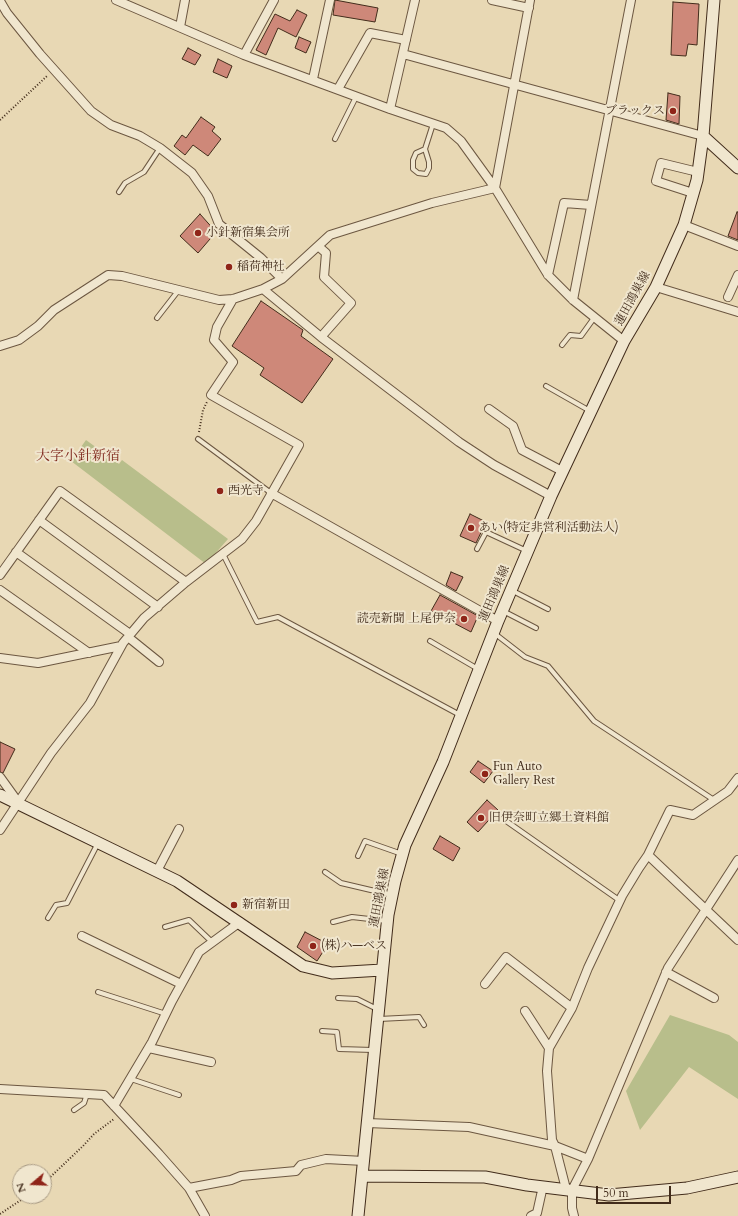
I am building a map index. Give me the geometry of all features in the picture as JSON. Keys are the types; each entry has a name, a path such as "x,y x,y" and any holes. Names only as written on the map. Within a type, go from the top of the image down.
{"main road":[{"name":"蓮田鴻巣線","path":"358,1216 363,1176 377,1014 388,921 392,895 403,854 443,762 493,633 562,471 624,342 656,287 684,225 698,172 703,136 714,0"},
{"path":"703,136 738,168"},
{"path":"0,795 177,881 240,922 303,966 332,972 382,970"},
{"path":"363,1176 485,1177 609,1195 687,1188 738,1177"}],"street":[{"path":"116,0 244,55 446,128 462,141 495,188 548,275 573,300 624,342"},
{"path":"180,27 185,0"},
{"path":"244,55 274,0"},
{"path":"313,79 330,0"},
{"path":"390,109 415,0"},
{"path":"492,0 530,4 513,84 495,188"},
{"path":"573,300 631,0"},
{"path":"0,1 7,13 54,70 91,111 111,125 140,136 160,148 192,172 208,196 219,224 261,258 282,279"},
{"path":"338,89 370,33 406,40"},
{"path":"403,54 703,136"},
{"path":"693,193 656,181 661,163 698,172"},
{"path":"0,346 19,340 38,326 54,310 108,275 122,276 219,300 233,299 263,289 282,279 330,235 432,203 495,188"},
{"path":"548,275 564,203 591,205"},
{"path":"684,225 738,246"},
{"path":"318,246 326,253 324,277 351,303 322,337"},
{"path":"728,297 738,275"},
{"path":"656,287 738,312"},
{"path":"263,289 322,337 459,442 494,465 551,496"},
{"path":"0,830 51,753 90,703 121,646 144,618 186,582 242,539 256,521 299,445 211,395 233,362 214,340 217,327 233,299"},
{"path":"489,409 513,426 522,450 562,471"},
{"path":"0,575 60,491 186,582"},
{"path":"271,493 500,616"},
{"path":"39,520 158,607"},
{"path":"16,552 129,636 159,662"},
{"path":"0,590 89,653"},
{"path":"0,658 38,663 121,646"},
{"path":"0,777 18,803"},
{"path":"574,1216 569,1190 556,1146 552,1140 547,1071 549,1048 572,1008 588,968 620,901 639,868 648,856 670,810 693,815 728,791 738,778"},
{"path":"157,871 179,829"},
{"path":"648,856 738,940"},
{"path":"569,1190 588,1159 666,972 705,909 738,860"},
{"path":"114,1106 149,1048 199,952 240,922"},
{"path":"82,936 181,984"},
{"path":"485,984 506,957 572,1008"},
{"path":"666,972 714,998"},
{"path":"524,1011 549,1048"},
{"path":"149,1048 211,1062"},
{"path":"0,1089 104,1095 189,1188 206,1216"},
{"path":"367,1123 469,1127 556,1146 588,1159"},
{"path":"189,1188 231,1180 241,1176 296,1171 301,1165 326,1159 364,1160"},
{"path":"531,1216 537,1213 543,1186"}],"lane":[{"path":"334,139 357,96"},
{"path":"425,149 416,153 413,160 413,169 418,173 426,174 429,168 429,162 425,149 433,123"},
{"path":"119,192 125,183 144,172 160,148"},
{"path":"157,318 178,291"},
{"path":"562,345 570,334 581,336 594,318"},
{"path":"546,386 591,411"},
{"path":"198,439 271,493"},
{"path":"477,549 486,532 527,551"},
{"path":"223,553 257,622 278,617 461,715"},
{"path":"511,590 548,609"},
{"path":"500,616 536,628"},
{"path":"493,633 525,657 548,666 594,721 714,800"},
{"path":"430,641 479,669"},
{"path":"499,816 620,901"},
{"path":"358,856 365,841 403,854"},
{"path":"48,918 56,905 67,903 99,842"},
{"path":"325,872 341,883 392,895"},
{"path":"333,922 352,917 388,921"},
{"path":"165,927 189,920 212,942"},
{"path":"98,992 166,1014"},
{"path":"338,998 357,999 377,1014 419,1017 424,1025"},
{"path":"322,1031 337,1032 339,1049 374,1050"},
{"path":"131,1079 179,1095"},
{"path":"74,1110 84,1103 87,1094"}],"path":[{"path":"0,120 54,70"},
{"path":"198,439 203,410 211,395"},
{"path":"52,1176 84,1146 94,1134 122,1113"},
{"path":"0,1214 15,1204"}],"green space":[{"path":"86,440 119,464 122,460 228,539 206,564 71,461"},
{"path":"670,1015 729,1035 738,1042 738,1099 689,1067 640,1130 626,1091"}],"building":[{"path":"335,0 378,8 375,22 333,15"},
{"path":"673,2 699,4 697,45 688,44 686,56 671,55"},
{"path":"297,10 307,15 296,37 278,28 266,55 256,50 275,14 290,21"},
{"path":"299,37 311,42 306,53 295,48"},
{"path":"188,48 201,55 195,65 182,59"},
{"path":"218,59 232,66 227,78 213,72"},
{"path":"668,93 680,96 679,124 666,120"},
{"path":"201,117 215,127 212,131 221,139 208,156 193,145 185,155 174,146 182,135 186,138"},
{"path":"738,212 738,240 728,236"},
{"path":"200,214 216,232 198,253 180,236"},
{"path":"261,301 303,330 301,336 333,359 302,403 260,375 264,368 232,346"},
{"path":"470,514 486,522 476,543 460,536"},
{"path":"451,572 463,577 456,591 446,585"},
{"path":"440,595 478,616 471,632 431,611"},
{"path":"0,742 15,749 3,773 0,772"},
{"path":"478,761 493,771 484,783 470,772"},
{"path":"487,800 498,810 478,832 467,822"},
{"path":"440,836 460,848 453,861 433,849"},
{"path":"305,932 328,944 317,961 297,947"}],"place":[{"name":"ブラックス","path":"673,111"},
{"name":"小針新宿集会所","path":"198,233"},
{"name":"稲荷神社","path":"229,267"},
{"name":"西光寺","path":"220,491"},
{"name":"あい(特定非営利活動法人)","path":"471,528"},
{"name":"読売新聞 上尾伊奈","path":"464,619"},
{"name":"Fun Auto Gallery Rest","path":"485,774"},
{"name":"旧伊奈町立郷土資料館","path":"481,818"},
{"name":"新宿新田","path":"234,905"},
{"name":"(株)ハ―ベス","path":"313,946"}],"district":[{"name":"大字小針新宿","path":"78,457"}]}
